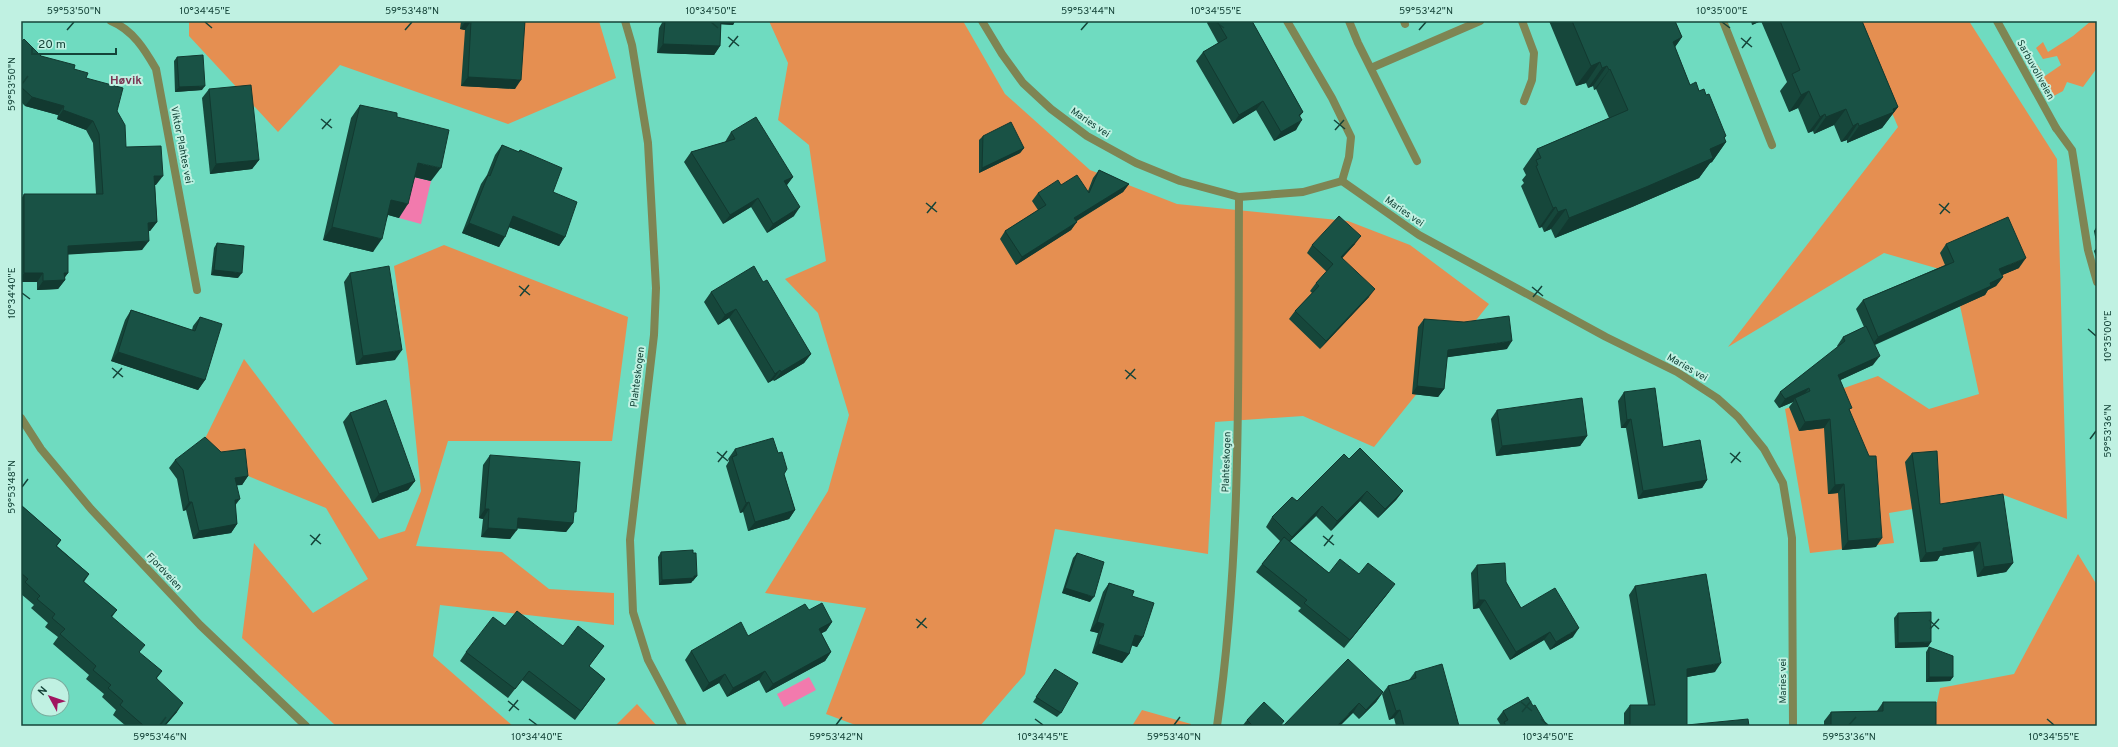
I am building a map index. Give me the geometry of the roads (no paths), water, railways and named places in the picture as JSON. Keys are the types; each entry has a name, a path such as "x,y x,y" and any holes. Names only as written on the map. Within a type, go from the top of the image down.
{"street":[{"name":"Viktor Plahtes vei","path":"111,21 120,24 141,43 156,69 197,290"},
{"name":"Plahteskogen","path":"625,21 632,45 648,143 656,288 654,335 630,540 633,612 648,660 682,726"},
{"name":"Maries vei","path":"982,21 1002,54 1023,83 1051,109 1087,136 1136,163 1180,181 1239,197 1303,192 1342,181 1418,235 1606,337 1677,372 1717,398 1738,417 1764,449 1783,482 1792,538 1793,726"},
{"path":"1287,21 1332,98 1350,137 1349,157 1342,181"},
{"path":"1349,21 1417,161"},
{"path":"1371,68 1480,21"},
{"path":"1522,21 1534,53 1532,80 1524,101"},
{"path":"1723,21 1772,145"},
{"name":"Sarbuvollveien","path":"1997,21 2056,128 2072,150 2088,250 2097,282"},
{"name":"Plahteskogen","path":"1217,726 1225,666 1237,471 1239,197"},
{"name":"Fjordveien","path":"21,418 41,449 91,509 200,625 306,726"}],"district":[{"name":"Høvik","path":"126,81"}]}
